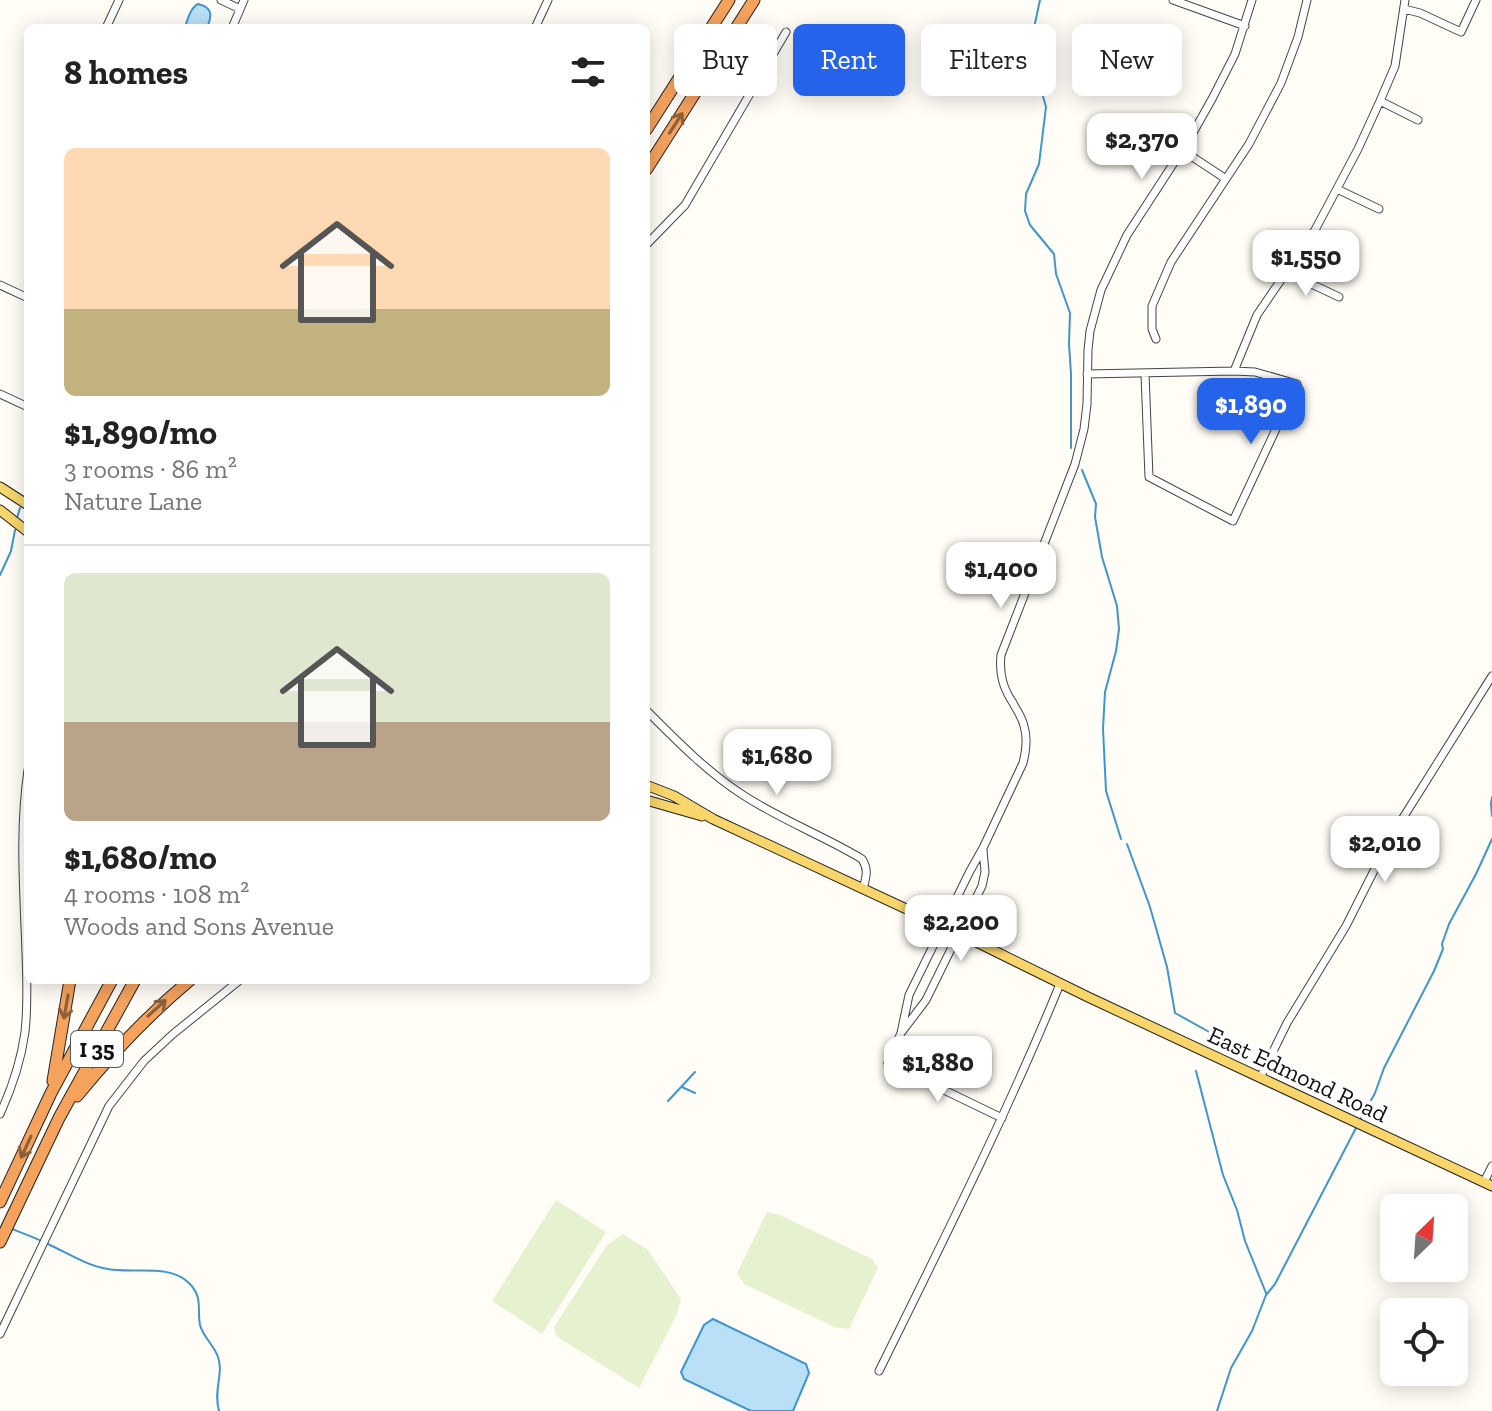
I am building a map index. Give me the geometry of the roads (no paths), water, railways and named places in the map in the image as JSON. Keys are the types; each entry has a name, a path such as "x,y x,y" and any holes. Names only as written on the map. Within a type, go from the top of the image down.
{"highway":[{"path":"709,24 721,0"},
{"path":"714,24 729,0"},
{"path":"650,164 754,0"},
{"path":"650,124 674,87"},
{"path":"51,1093 69,984"},
{"name":"I 35","path":"0,1202 51,1093 110,984"},
{"name":"I 35","path":"0,1242 59,1118 133,984"},
{"path":"59,1118 126,1037 185,984"}],"main road":[{"path":"0,487 24,502"},
{"path":"0,510 24,529"},
{"path":"650,787 674,796 713,819"},
{"path":"650,801 713,819"},
{"name":"East Edmond Road","path":"713,819 1488,1184"}],"street":[{"path":"108,24 119,0"},
{"path":"221,0 240,9"},
{"path":"234,24 244,0"},
{"path":"537,24 548,0"},
{"path":"1173,0 1195,4 1245,26"},
{"path":"1002,1118 888,1063 901,1033 909,995 1023,763 1025,728 1003,686 1001,655 1075,464 1084,429 1092,322 1101,290 1143,207 1212,99 1235,54 1252,0"},
{"path":"1156,339 1152,329 1152,306 1171,262 1249,144 1281,83 1298,37 1307,0"},
{"path":"1234,371 1257,315 1315,230 1358,149 1395,66 1405,0"},
{"path":"1404,9 1461,32 1476,0"},
{"path":"650,241 685,205 786,32"},
{"path":"1380,101 1418,120"},
{"path":"1182,150 1226,179"},
{"path":"1337,189 1379,209"},
{"path":"1286,272 1339,297"},
{"path":"0,285 24,296"},
{"path":"1087,374 1234,371 1255,372 1297,384 1233,521 1149,477 1145,374"},
{"path":"0,394 24,405"},
{"path":"1260,1078 1287,1023 1346,926 1391,837 1492,676"},
{"path":"650,714 689,752 742,794 862,859 867,875 863,889"},
{"path":"24,805 24,910"},
{"path":"901,1033 926,1000 982,886 985,872 983,848"},
{"path":"0,1114 20,1060 27,1009 26,984"},
{"path":"0,1334 109,1106 144,1061 235,984"},
{"path":"879,1371 1026,1067 1060,984"},
{"path":"1488,1184 1492,1166"}],"water":[{"path":"196,6 206,7 210,13 208,24 186,24"},
{"path":"713,1319 806,1364 809,1373 793,1411 751,1411 684,1379 681,1372 704,1325"}],"waterway":[{"path":"1040,0 1032,37 1034,64 1046,107 1039,164 1026,194 1025,211 1030,225 1054,254 1056,274 1070,313 1071,448"},
{"path":"1082,470 1096,504 1095,517 1102,557 1117,606 1119,629 1105,692 1103,729 1106,791 1121,839"},
{"path":"17,518 20,508"},
{"path":"0,575 11,551 15,530"},
{"path":"1492,797 1492,816"},
{"path":"1360,1120 1434,971 1449,924 1492,839"},
{"path":"1127,844 1150,907 1167,967 1175,1013 1211,1033 1210,1039"},
{"path":"1196,1071 1223,1175 1266,1293"},
{"path":"668,1101 695,1072"},
{"path":"682,1087 695,1093"},
{"path":"1217,1411 1231,1368 1252,1331 1266,1295 1275,1284 1357,1126"},
{"path":"12,1229 93,1265 118,1270 162,1271 190,1284 198,1299 201,1329 220,1363 219,1411"}]}
